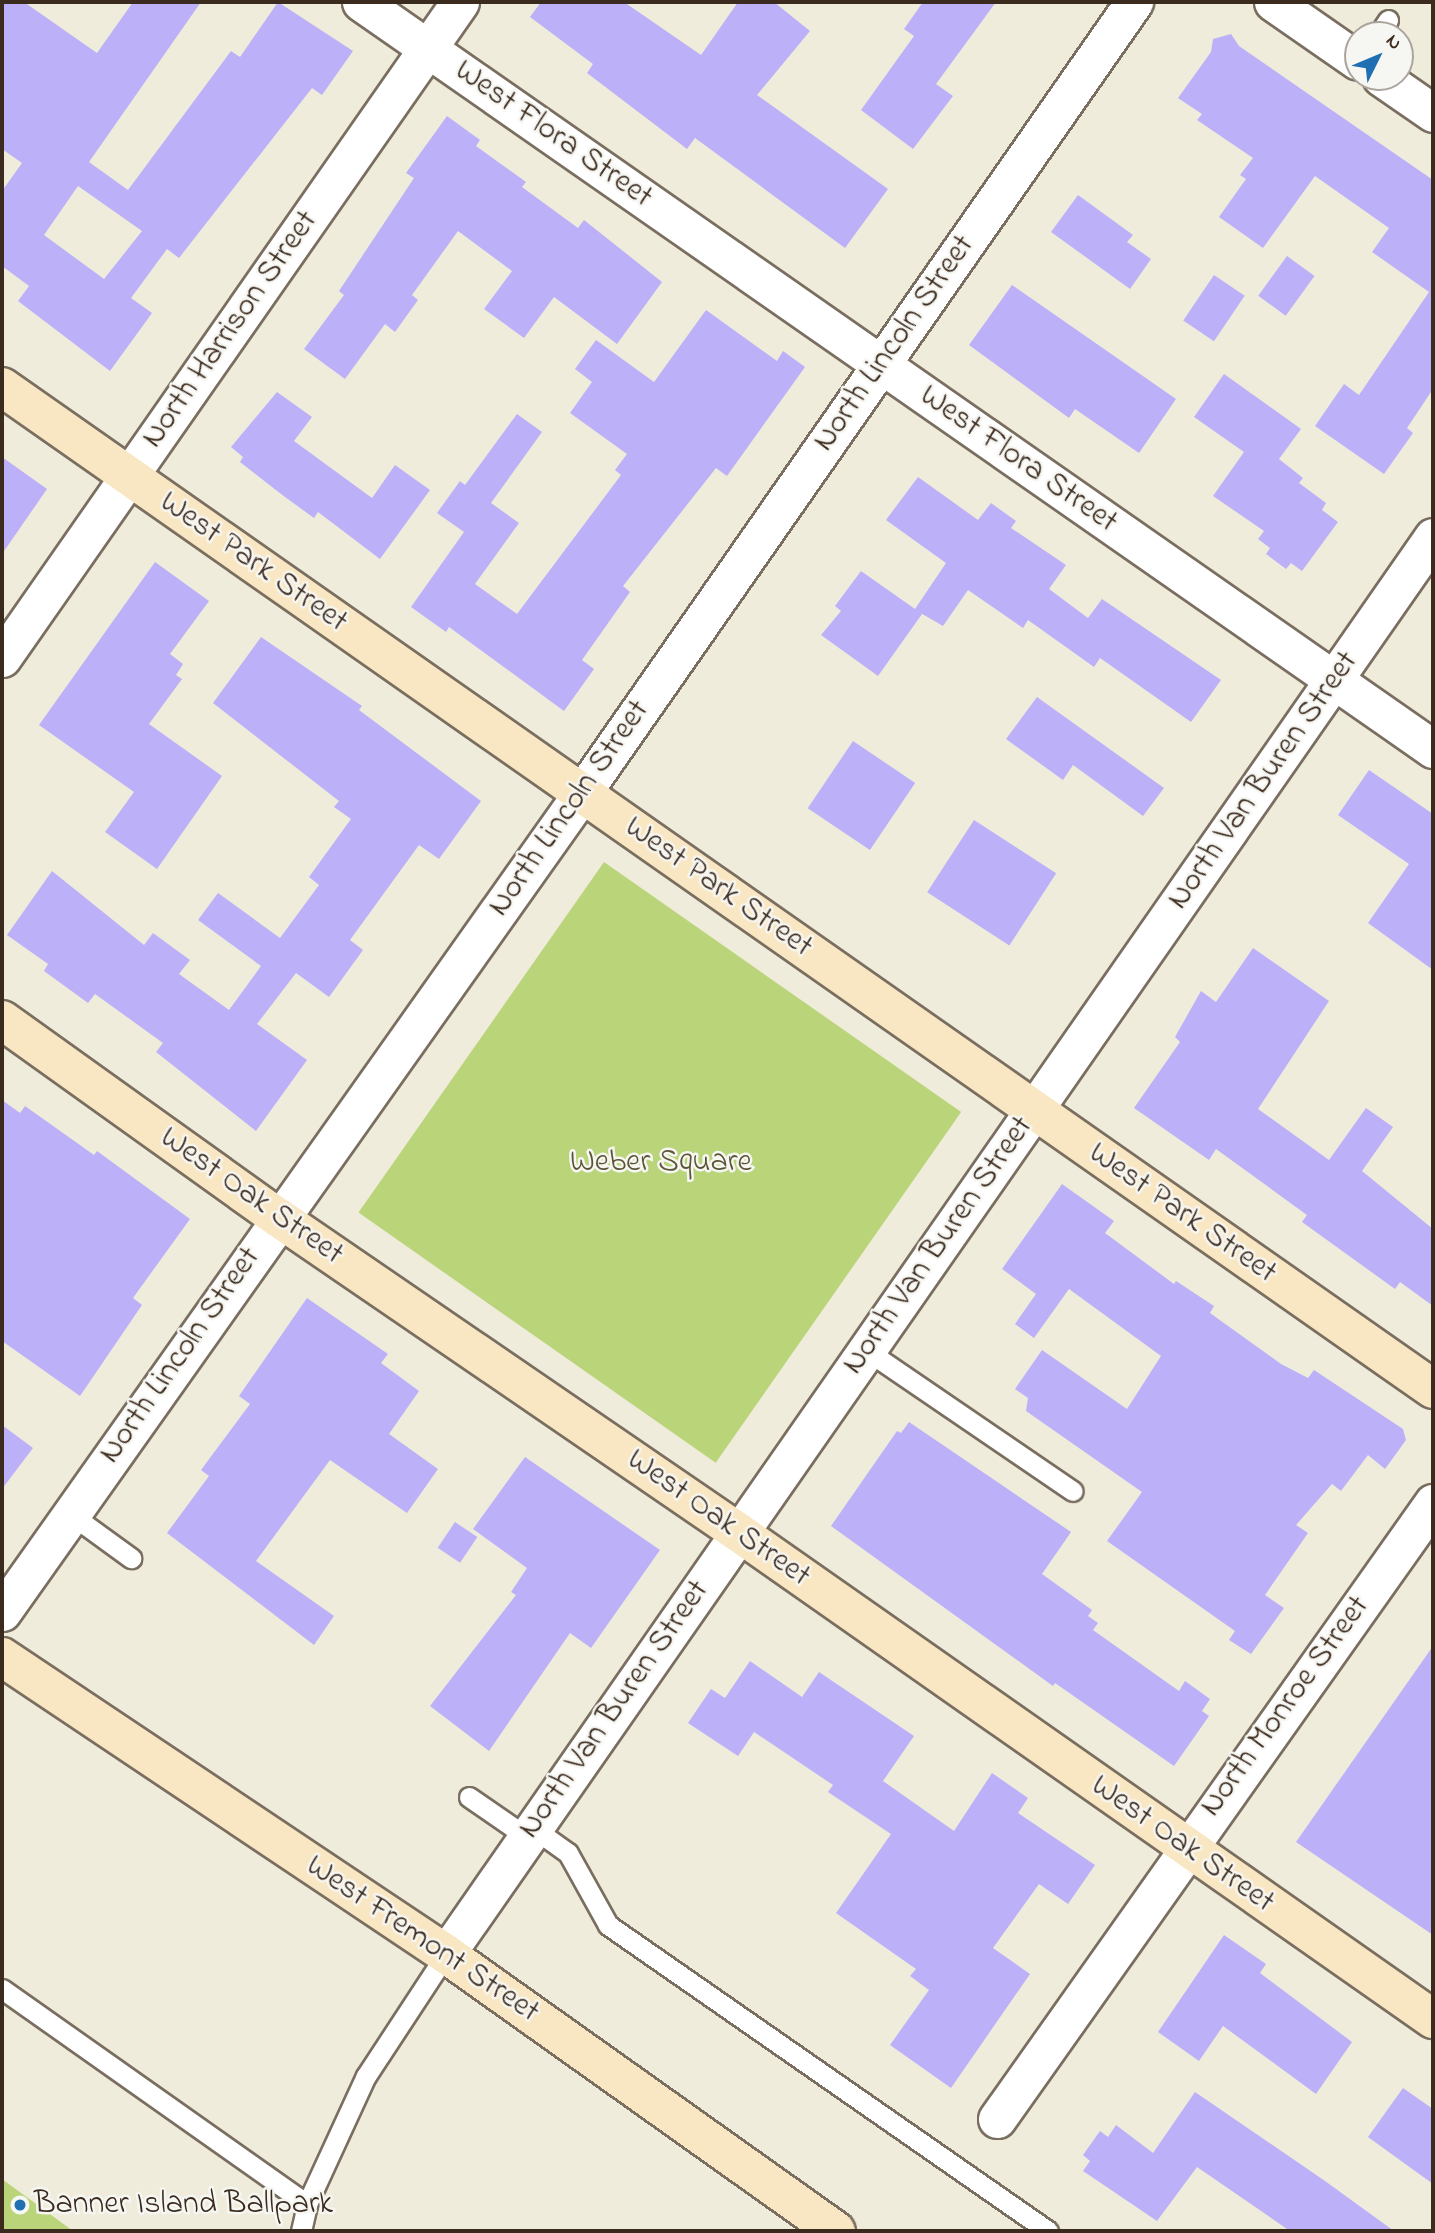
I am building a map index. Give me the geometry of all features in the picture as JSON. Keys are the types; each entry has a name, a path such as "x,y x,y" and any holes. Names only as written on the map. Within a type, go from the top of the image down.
{"street":[{"name":"West Flora Street","path":"361,2 1433,750"},
{"name":"North Harrison Street","path":"2,658 460,2"},
{"name":"North Lincoln Street","path":"2,1612 69,1513 582,793 1134,2"},
{"path":"1273,2 1344,51"},
{"path":"1401,91 1433,113"},
{"name":"West Park Street","path":"2,387 1433,1389"},
{"name":"North Van Buren Street","path":"446,1954 1433,537"},
{"name":"West Oak Street","path":"2,1020 279,1218 738,1532 1185,1849 1433,2019"},
{"name":"North Monroe Street","path":"997,2119 1185,1849 1433,1503"},
{"name":"West Fremont Street","path":"2,1657 446,1954 836,2231"}],"lane":[{"path":"866,1350 1073,1491"},
{"path":"69,1513 131,1558"},
{"path":"469,1797 568,1853 608,1925 1048,2231"},
{"path":"301,2231 307,2204 366,2076 446,1954"},
{"path":"2,1989 307,2204"}],"green space":[{"name":"Weber Square","path":"604,862 961,1112 716,1463 359,1213"},
{"name":"Banner Island Ballpark","path":"2,2179 73,2231 2,2231"}],"building":[{"path":"2,2 24,2 97,53 133,2 201,2 89,162 128,190 231,51 240,57 278,2 353,51 322,95 312,88 179,258 167,249 131,298 152,313 110,371 18,301 29,286 2,266 2,191 22,163 2,149","holes":["78,186 142,231 104,279 44,235"]},
{"path":"541,2 624,2 701,55 738,2 774,2 810,31 757,95 888,189 845,248 695,138 687,149 587,73 593,64 530,17"},
{"path":"923,2 996,2 936,84 953,96 913,149 861,110 914,36 904,29"},
{"path":"1231,34 1239,46 1433,180 1433,389 1407,428 1413,433 1384,474 1315,426 1344,384 1359,395 1429,292 1372,252 1389,228 1315,176 1263,248 1219,217 1246,179 1240,175 1253,158 1197,120 1202,114 1178,98 1211,52 1213,39"},
{"path":"447,116 480,140 476,146 526,182 522,187 578,228 584,220 662,282 617,344 554,297 524,338 484,309 512,271 458,231 412,295 418,300 395,332 385,324 345,379 304,349 344,295 339,291 414,178 406,173"},
{"path":"1078,195 1133,235 1127,242 1151,259 1130,289 1051,232"},
{"path":"1287,256 1315,276 1286,316 1258,296"},
{"path":"1214,275 1245,296 1214,341 1183,321"},
{"path":"1012,285 1176,399 1139,453 1075,409 1069,418 969,345"},
{"path":"706,310 777,361 783,351 805,367 727,476 716,468 623,586 630,592 582,660 594,669 564,711 449,627 446,632 411,607 464,532 437,513 460,481 465,485 517,414 542,432 491,503 519,523 475,584 517,614 621,475 615,470 627,454 570,413 592,382 575,369 596,340 654,382"},
{"path":"1224,374 1301,429 1279,459 1303,478 1299,483 1326,503 1322,510 1338,522 1302,571 1291,563 1286,569 1266,554 1270,548 1258,539 1264,531 1213,496 1244,452 1194,417"},
{"path":"277,392 312,417 294,441 372,498 395,465 430,490 380,559 318,512 314,518 240,462 243,457 231,447"},
{"path":"2,457 47,489 2,554"},
{"path":"918,477 978,520 991,503 1016,521 1011,528 1066,565 1049,589 1088,618 1102,599 1221,680 1191,722 1100,658 1094,667 1028,620 1023,628 968,590 943,626 917,611 922,614 878,676 821,635 841,611 835,606 861,571 915,609 946,563 886,520"},
{"path":"155,562 209,601 170,654 183,664 176,675 182,679 149,724 222,776 157,869 105,832 134,792 39,725"},
{"path":"261,637 362,706 359,710 481,801 439,859 419,845 350,940 363,950 329,997 296,973 257,1024 307,1060 256,1131 156,1052 163,1043 95,994 88,1003 44,971 48,964 7,935 52,871 144,945 153,933 190,960 179,974 229,1010 261,966 198,920 218,893 280,938 319,885 309,877 351,819 334,807 339,801 213,703"},
{"path":"1037,697 1164,788 1143,816 1073,765 1063,780 1006,739"},
{"path":"853,741 915,783 870,850 808,808"},
{"path":"1369,770 1433,814 1433,970 1368,923 1409,864 1338,815"},
{"path":"974,820 1056,873 1009,946 927,892"},
{"path":"1253,948 1329,1001 1258,1109 1329,1160 1366,1108 1393,1127 1362,1171 1433,1229 1433,1306 1400,1282 1395,1289 1302,1222 1307,1215 1216,1149 1209,1160 1134,1108 1180,1042 1175,1037 1201,991 1216,1002"},
{"path":"2,1100 20,1113 25,1106 94,1155 97,1151 190,1219 133,1298 142,1305 80,1396 2,1341"},
{"path":"1062,1184 1114,1221 1105,1233 1174,1284 1176,1281 1214,1306 1210,1313 1281,1364 1308,1378 1314,1370 1403,1429 1406,1440 1385,1469 1368,1455 1341,1491 1332,1484 1296,1525 1308,1533 1265,1595 1284,1608 1251,1654 1229,1640 1235,1631 1107,1541 1142,1492 1026,1411 1028,1398 1015,1389 1042,1350 1127,1409 1161,1356 1069,1289 1034,1338 1015,1324 1036,1294 1002,1269"},
{"path":"307,1298 388,1354 381,1363 419,1391 389,1434 438,1469 407,1513 330,1460 256,1561 334,1616 314,1645 167,1533 209,1476 201,1470 250,1404 239,1396"},
{"path":"909,1422 1071,1532 1042,1574 1092,1610 1088,1616 1098,1623 1093,1630 1179,1691 1185,1681 1210,1699 1202,1711 1209,1716 1174,1766 1055,1683 1053,1686 831,1526 897,1431 901,1433"},
{"path":"2,1425 33,1448 2,1489"},
{"path":"525,1457 660,1550 591,1648 570,1633 489,1751 430,1706 516,1595 511,1592 527,1568 473,1529"},
{"path":"455,1522 477,1537 460,1563 438,1548"},
{"path":"1433,1646 1433,1935 1296,1842"},
{"path":"750,1661 802,1697 819,1672 914,1736 883,1781 954,1831 992,1773 1028,1798 1018,1813 1095,1865 1068,1904 1039,1884 993,1948 1030,1974 951,2088 890,2045 929,1990 910,1976 916,1969 836,1913 891,1834 828,1792 833,1785 754,1732 738,1756 688,1723 711,1689 725,1698"},
{"path":"1224,1935 1266,1964 1260,1973 1352,2042 1316,2094 1223,2026 1199,2061 1158,2032"},
{"path":"1403,2088 1433,2109 1433,2184 1368,2137"},
{"path":"1195,2092 1394,2231 1290,2231 1197,2167 1157,2221 1083,2171 1090,2161 1083,2155 1100,2131 1108,2137 1116,2125 1153,2153"}],"place":[{"name":"Banner Island Ballpark","path":"20,2205"}]}
